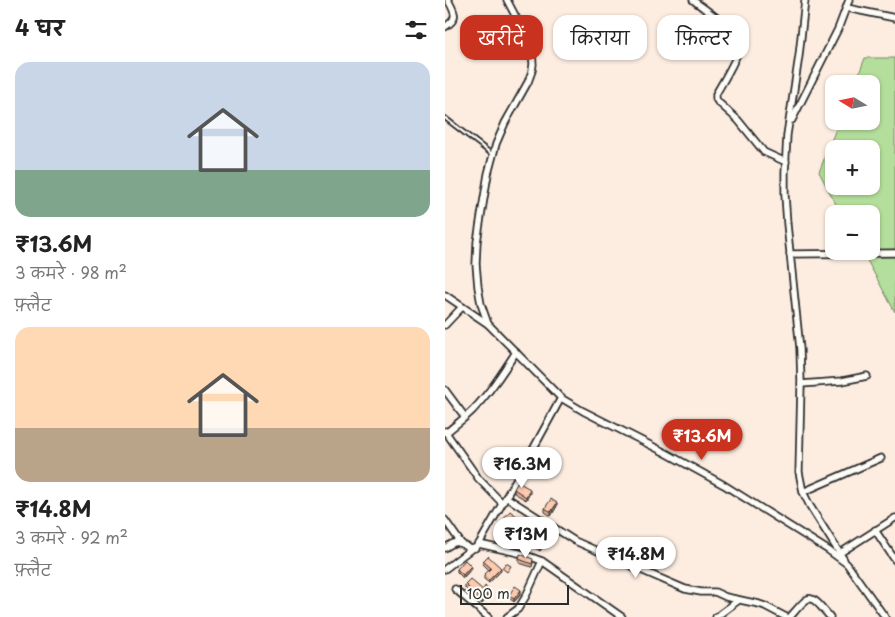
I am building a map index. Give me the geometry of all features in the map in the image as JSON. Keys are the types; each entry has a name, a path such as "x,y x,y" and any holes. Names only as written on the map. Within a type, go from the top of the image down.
{"street":[{"path":"445,27 451,23 455,15 448,0"},
{"path":"488,324 481,304 476,264 481,210 496,144 532,71 530,44 507,0"},
{"path":"693,0 728,27 735,36 739,46 737,55 717,94 718,102 741,124 764,152 786,162"},
{"path":"805,0 789,126 785,195 799,334 801,384 799,472 803,492 810,506 847,564 885,617"},
{"path":"789,126 838,29 849,0"},
{"path":"847,8 895,18"},
{"path":"790,254 895,253"},
{"path":"445,295 488,324 561,398 724,485 847,564"},
{"path":"445,326 462,307"},
{"path":"502,503 478,478 445,432 479,404 516,352"},
{"path":"801,384 867,376"},
{"path":"445,390 465,417"},
{"path":"445,569 479,544 561,398"},
{"path":"803,492 881,458"},
{"path":"506,497 575,541 685,589 715,592 726,597 765,606 788,617 804,601 811,598 830,617"},
{"path":"445,520 461,543"},
{"path":"840,553 875,530 894,521"},
{"path":"875,530 895,560"},
{"path":"445,548 453,542 461,543 471,549"},
{"path":"479,544 523,554 543,561 622,617"},
{"path":"507,617 518,609 543,561"},
{"path":"455,589 488,617"},
{"path":"717,617 739,600"}],"lane":[{"path":"445,118 493,155"}],"green space":[{"path":"865,58 895,58 895,312 867,260 880,260 880,205 836,205 831,195 880,195 880,140 832,140 835,130 880,130 880,75 858,75"},
{"path":"825,157 825,183 819,172"}],"building":[{"path":"518,482 530,489 526,497 514,489"},
{"path":"551,499 557,503 551,512 545,508"},
{"path":"510,511 531,529 546,537 540,547 530,541 526,546 509,539 516,526 505,517"},
{"path":"520,554 533,559 532,564 519,559"},
{"path":"488,556 501,568 489,580 484,575 491,568 483,561"},
{"path":"465,560 471,566 463,575 457,569"},
{"path":"506,563 511,566 507,572 502,568"},
{"path":"470,579 483,590 485,586 489,591 482,601 465,584"},
{"path":"515,586 521,590 514,599 509,595"}]}
